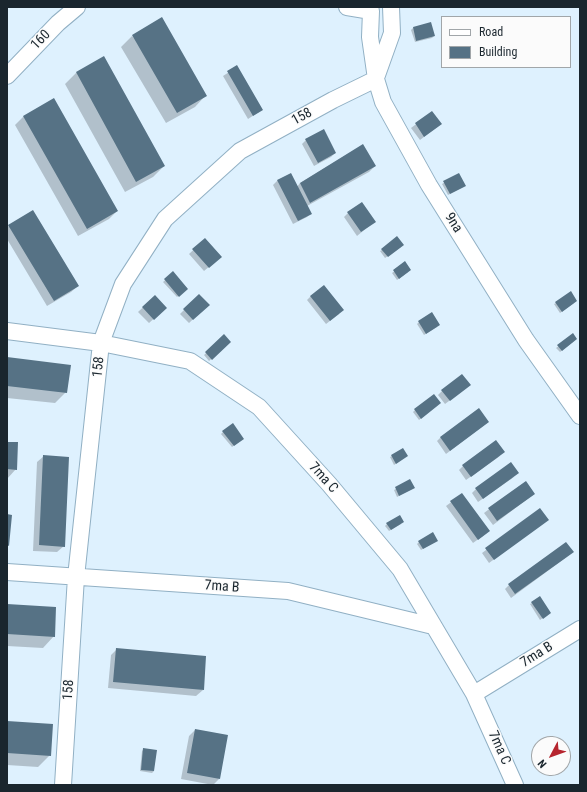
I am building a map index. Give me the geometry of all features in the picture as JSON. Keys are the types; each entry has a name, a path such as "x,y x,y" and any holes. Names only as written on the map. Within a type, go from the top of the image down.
{"street":[{"name":"160","path":"7,76 58,23 77,7"},
{"path":"347,7 373,9"},
{"path":"376,79 392,33 391,7"},
{"name":"9na","path":"373,9 370,37 376,79 383,102 429,185 526,340 580,416"},
{"name":"158","path":"63,785 76,577 101,343 123,284 165,219 240,151 333,100 376,79"},
{"name":"7ma C","path":"7,331 101,343 190,361 259,407 330,484 400,569 474,694 515,785"},
{"name":"7ma B","path":"7,572 288,591 433,626"},
{"name":"7ma B","path":"474,694 580,629"}],"building":[{"path":"162,17 207,96 177,113 132,35"},
{"path":"431,22 435,36 416,41 413,27"},
{"path":"104,56 165,166 136,182 76,72"},
{"path":"237,65 263,110 253,116 227,71"},
{"path":"54,98 118,211 87,229 23,116"},
{"path":"432,111 442,124 424,137 415,123"},
{"path":"324,129 336,153 318,163 305,139"},
{"path":"363,144 376,166 310,203 300,183"},
{"path":"291,173 312,214 298,221 277,180"},
{"path":"459,173 466,186 450,194 443,181"},
{"path":"362,202 376,222 361,232 347,212"},
{"path":"33,210 79,286 54,301 8,225"},
{"path":"397,236 404,245 388,257 381,249"},
{"path":"205,238 222,257 209,268 192,249"},
{"path":"405,261 411,270 399,279 393,270"},
{"path":"173,271 188,289 179,297 164,279"},
{"path":"324,285 344,310 330,321 310,296"},
{"path":"571,291 577,301 562,312 555,302"},
{"path":"199,294 210,305 193,320 183,309"},
{"path":"155,295 167,308 154,320 142,307"},
{"path":"432,312 440,325 426,334 418,321"},
{"path":"573,333 577,339 562,351 557,345"},
{"path":"224,334 231,342 212,360 205,352"},
{"path":"7,357 71,365 67,393 7,386"},
{"path":"462,374 471,385 450,401 441,390"},
{"path":"434,394 441,403 421,419 414,409"},
{"path":"479,408 489,422 450,451 440,437"},
{"path":"233,423 244,439 234,446 222,431"},
{"path":"496,440 505,452 471,477 462,465"},
{"path":"7,442 18,442 17,470 7,469"},
{"path":"403,448 408,456 396,464 391,455"},
{"path":"43,455 69,457 65,547 39,545"},
{"path":"511,462 519,473 483,499 475,488"},
{"path":"410,479 415,488 399,496 395,487"},
{"path":"526,481 535,494 497,521 488,508"},
{"path":"462,493 490,531 478,540 450,501"},
{"path":"540,508 549,520 494,560 485,548"},
{"path":"7,514 12,515 9,546 7,545"},
{"path":"400,515 404,522 391,530 386,523"},
{"path":"433,532 438,541 423,549 418,541"},
{"path":"566,542 574,552 515,594 508,584"},
{"path":"540,596 551,613 543,619 531,602"},
{"path":"7,604 56,607 55,637 7,634"},
{"path":"116,648 206,656 204,690 113,682"},
{"path":"7,721 53,724 51,756 7,753"},
{"path":"195,729 228,735 220,779 187,773"},
{"path":"143,748 157,750 154,771 141,770"}]}
